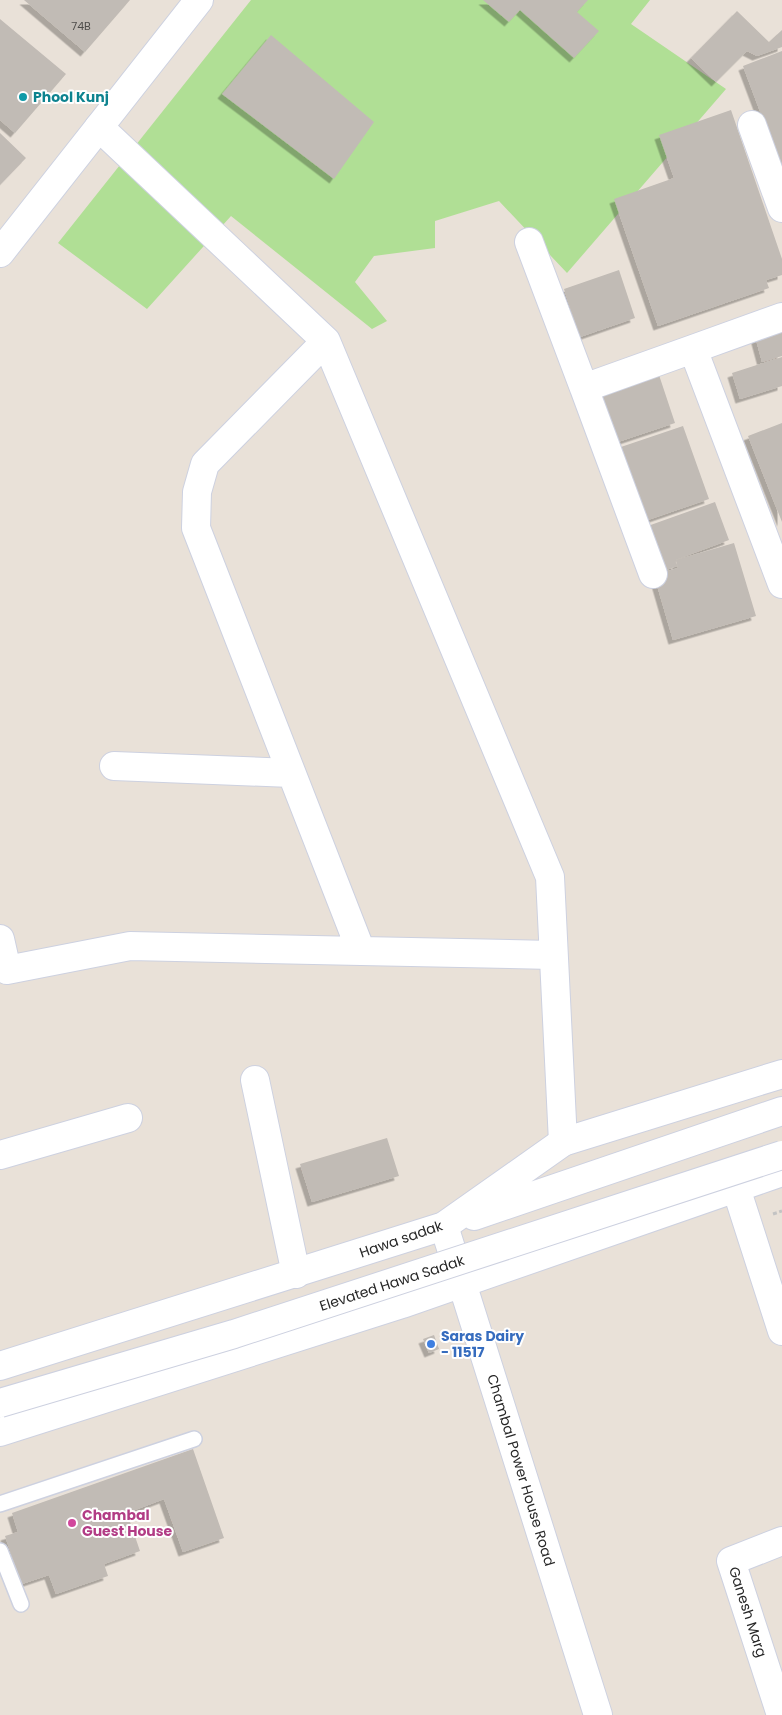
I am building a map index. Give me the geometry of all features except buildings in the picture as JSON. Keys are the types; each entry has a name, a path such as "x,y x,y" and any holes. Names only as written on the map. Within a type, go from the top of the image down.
{"street":[{"path":"0,253 199,0"},
{"path":"752,125 782,208"},
{"path":"99,127 326,341 550,877 552,955 563,1142"},
{"path":"529,242 654,574"},
{"path":"584,388 782,317"},
{"path":"326,341 205,464 197,492 196,528 361,950"},
{"path":"693,349 782,584"},
{"path":"114,766 291,773"},
{"path":"0,939 4,971 130,946 552,955"},
{"name":"Hawa sadak","path":"0,1366 444,1226 563,1142 782,1074"},
{"path":"255,1080 296,1274"},
{"path":"444,1226 782,1111"},
{"path":"0,1155 128,1118"},
{"name":"Elevated Hawa Sadak","path":"0,1403 234,1334 782,1155"},
{"path":"0,1432 463,1284 782,1172"},
{"path":"736,1188 782,1330"},
{"name":"Chambal Power House Road","path":"444,1226 598,1715"},
{"name":"Ganesh Marg","path":"781,1715 731,1561 782,1541"}],"lane":[{"path":"0,1504 194,1439"},
{"path":"0,1550 21,1604"}],"green space":[{"path":"251,0 650,0 631,24 726,89 567,273 499,201 435,221 435,248 374,256 355,282 387,321 372,329 231,216 147,309 58,243"}],"place":[{"name":"Phool Kunj","path":"23,97"},
{"name":"Saras Dairy - 11517","path":"431,1344"},
{"name":"Chambal Guest House","path":"72,1523"}]}
